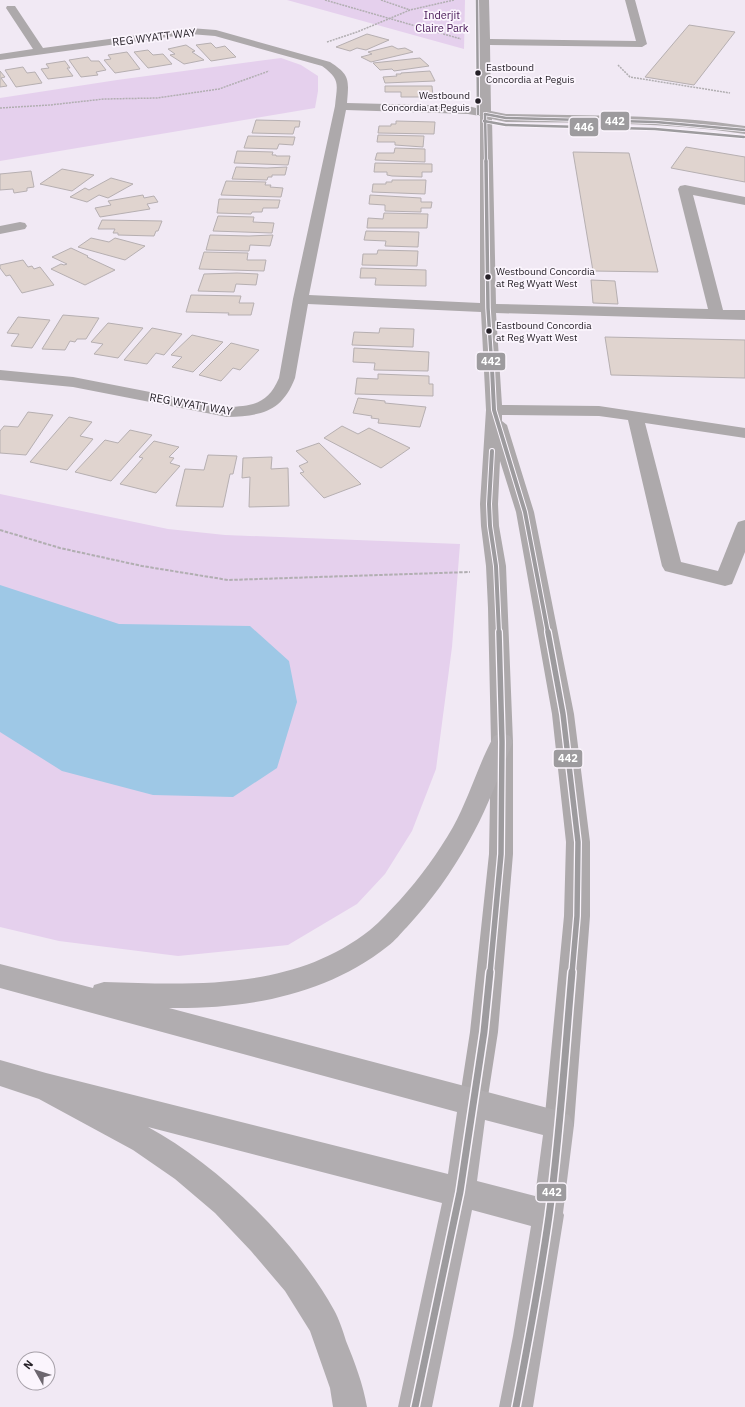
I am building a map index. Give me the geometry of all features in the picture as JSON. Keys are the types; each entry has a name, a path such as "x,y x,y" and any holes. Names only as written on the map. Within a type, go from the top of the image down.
{"main road":[{"path":"68,994 169,996 221,995 261,990 293,983 325,970 352,955 379,938 412,906 444,862 461,833 502,742"},
{"path":"0,976 559,1125 549,1215 531,1330 516,1407"},
{"path":"0,1073 46,1087 549,1215"},
{"path":"46,1087 143,1140 186,1168 226,1202 262,1240 296,1280 323,1322 347,1388 350,1407"},
{"path":"415,1407 460,1192 473,1103"}],"street":[{"path":"473,1103 484,1032 501,854 502,742 498,594 489,504 494,410 488,308 484,0"},
{"path":"485,43 642,44 630,0"},
{"path":"11,8 40,51"},
{"name":"REG WYATT WAY","path":"0,57 199,31 216,33 297,54 326,64 339,73 343,84 341,106 301,299 287,378 284,389 273,403 252,411 227,412 73,382 0,374"},
{"path":"341,106 468,110 506,118 641,120 712,125 745,130"},
{"path":"718,315 685,189 745,201"},
{"path":"0,230 20,226"},
{"path":"301,299 488,308 745,315"},
{"path":"494,410 599,411 745,432"},
{"path":"494,410 525,512 563,714 578,842 578,916 559,1125"},
{"path":"635,416 672,566 725,579 745,526"}],"path":[{"path":"325,0 485,43"},
{"path":"381,0 410,10"},
{"path":"0,108 50,105 104,99 157,98 219,89 272,70 289,62 297,54 388,18 410,10 454,0"},
{"path":"619,61 617,64 630,77 730,92"},
{"path":"0,530 60,548 142,566 228,580 470,572"}],"green space":[{"name":"Inderjit Claire Park","path":"287,0 465,0 464,49"},
{"path":"281,58 301,65 318,76 318,91 315,108 0,161 0,98 117,80"},
{"path":"0,494 168,529 225,535 460,544 452,647 436,769 412,831 385,874 357,904 288,945 178,956 59,941 0,927"}],"water":[{"path":"0,585 119,624 250,626 289,661 297,702 277,768 233,797 153,795 62,771 0,732"}],"building":[{"path":"689,25 735,32 694,85 645,77"},
{"path":"367,34 389,40 366,50 357,48 350,51 336,47"},
{"path":"211,43 216,48 225,46 236,57 211,61 196,45"},
{"path":"186,45 195,51 192,52 204,60 184,64 170,55 175,54 168,49"},
{"path":"392,46 398,49 405,48 413,52 371,62 361,57 372,54 368,52"},
{"path":"148,50 153,55 163,54 172,64 148,68 134,52"},
{"path":"127,52 140,69 115,73 104,60 111,59 108,55"},
{"path":"88,57 91,61 99,61 106,70 96,72 98,75 81,77 69,60"},
{"path":"420,58 429,66 394,71 392,69 380,70 373,63"},
{"path":"65,61 70,68 67,68 73,76 48,79 41,69 49,68 46,64"},
{"path":"23,67 27,73 35,72 42,83 16,87 5,70"},
{"path":"0,71 5,77 1,78 7,86 0,87"},
{"path":"430,71 435,81 385,83 383,77 397,76 396,74 401,73"},
{"path":"385,86 432,86 433,97 401,97 401,92 385,92"},
{"path":"256,120 300,121 299,127 295,127 293,134 252,133"},
{"path":"396,121 435,122 434,134 378,133 379,126 391,126 391,124 396,124"},
{"path":"378,135 424,136 423,147 395,145 395,142 377,142"},
{"path":"248,136 295,137 293,145 279,144 277,149 244,148"},
{"path":"686,147 745,157 745,182 671,168"},
{"path":"395,148 425,149 425,162 375,160 377,153 394,153"},
{"path":"237,151 273,152 272,155 276,156 290,156 288,165 234,163"},
{"path":"573,152 629,153 658,272 593,271"},
{"path":"375,163 432,164 432,172 422,172 422,177 392,176 387,175 387,172 374,172"},
{"path":"236,167 287,167 285,175 272,175 272,177 268,177 267,180 232,179"},
{"path":"62,169 94,175 72,191 40,184"},
{"path":"31,171 34,187 27,188 27,191 14,193 13,189 0,190 0,174"},
{"path":"111,178 133,184 108,198 99,195 87,202 70,197 85,188 89,190"},
{"path":"392,180 426,180 425,194 372,192 373,184 386,184 386,182 392,182"},
{"path":"226,181 266,182 265,185 271,185 270,187 283,188 281,197 221,195"},
{"path":"143,195 144,198 154,196 158,202 147,204 150,209 100,217 95,208 111,205 108,201"},
{"path":"370,195 421,198 421,202 432,202 431,208 421,208 421,212 385,211 385,205 369,204"},
{"path":"219,199 280,200 278,208 263,208 262,212 252,212 251,214 217,213"},
{"path":"384,213 428,214 427,228 367,228 368,218 383,219"},
{"path":"218,216 254,217 253,222 274,223 272,233 213,231"},
{"path":"102,220 162,221 154,236 118,235 118,233 113,233 115,229 98,229"},
{"path":"366,231 419,232 418,247 385,246 386,241 364,240"},
{"path":"210,235 273,235 270,246 250,245 249,251 206,250"},
{"path":"91,238 109,242 115,238 145,246 125,260 78,247"},
{"path":"71,248 115,270 85,285 51,269 61,264 67,264 52,257"},
{"path":"378,250 418,251 417,266 362,265 363,254 377,254"},
{"path":"204,252 248,253 247,260 266,260 264,271 199,269"},
{"path":"23,260 28,267 32,266 34,269 40,267 54,285 22,293 10,275 6,276 0,268 0,265"},
{"path":"361,268 426,270 426,286 375,285 376,278 360,278"},
{"path":"204,274 258,274 256,285 236,284 234,292 198,291"},
{"path":"591,280 615,281 618,304 593,303"},
{"path":"191,295 241,296 239,303 254,303 251,315 186,312"},
{"path":"63,315 99,318 86,339 77,339 75,342 70,341 65,350 42,349"},
{"path":"18,317 50,320 32,348 11,346 19,334 7,333"},
{"path":"108,323 143,328 118,358 94,354 103,344 91,342"},
{"path":"152,328 182,334 164,355 156,353 147,364 124,360"},
{"path":"380,328 414,329 413,347 352,345 354,332 379,333"},
{"path":"192,335 223,342 193,372 172,367 182,357 171,355"},
{"path":"605,337 745,340 745,378 611,375"},
{"path":"231,343 259,350 240,370 233,368 221,381 199,375"},
{"path":"354,348 429,352 428,371 374,370 375,363 353,362"},
{"path":"378,374 429,376 429,384 433,384 433,396 355,394 357,378 378,379"},
{"path":"358,398 385,401 385,403 426,407 420,427 378,423 379,419 371,418 372,416 353,413"},
{"path":"28,412 53,415 26,455 0,453 0,431 4,426 18,427"},
{"path":"69,417 92,422 80,436 93,439 67,470 30,462"},
{"path":"342,426 358,434 369,428 410,448 381,468 324,438"},
{"path":"130,430 152,435 111,481 75,472 105,440 118,443"},
{"path":"154,441 179,447 169,457 174,458 170,463 180,466 156,493 120,484 143,458 139,457"},
{"path":"319,443 361,484 324,498 300,473 304,472 299,466 308,462 296,451"},
{"path":"208,455 237,456 233,474 230,474 223,507 176,506 185,469 204,470"},
{"path":"272,457 271,469 288,468 289,506 249,507 250,477 242,478 243,458"}],"transit line":[{"name":"446","path":"477,0 478,114"},
{"name":"442","path":"485,114 488,308 494,410 525,512 563,714 578,842 577,916 559,1125 549,1215 531,1330 516,1407"},
{"name":"442","path":"485,114 506,118 656,122 745,130"},
{"name":"446","path":"484,121 506,125 655,129 744,137"},
{"name":"442","path":"415,1407 460,1192 484,1032 501,854 502,742 498,608 496,566 490,526 489,504 492,451"}],"place":[{"name":"Eastbound Concordia at Peguis","path":"478,73"},
{"name":"Westbound Concordia at Peguis","path":"478,101"},
{"name":"Westbound Concordia at Reg Wyatt West","path":"488,277"},
{"name":"Eastbound Concordia at Reg Wyatt West","path":"489,331"}]}
